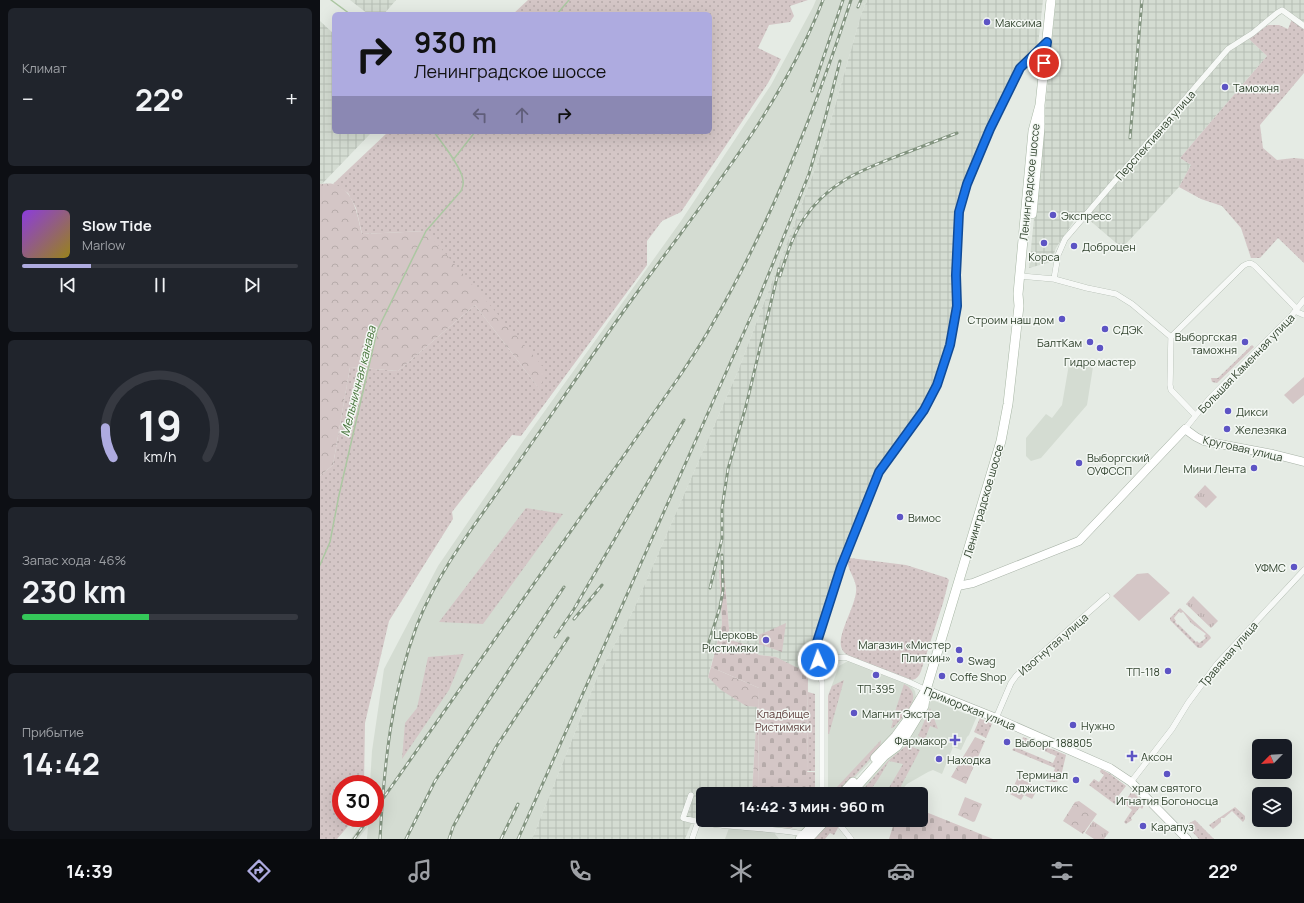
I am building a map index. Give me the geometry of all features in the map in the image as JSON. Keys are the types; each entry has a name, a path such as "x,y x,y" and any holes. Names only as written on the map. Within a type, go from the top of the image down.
{"main road":[{"name":"Ленинградское шоссе","path":"856,787 884,756 896,747 907,734 924,706 926,690 988,486 1002,433 1008,404 1019,306 1024,295 1023,277 1040,128 1040,106 1051,0"},
{"name":"Ленинградское шоссе","path":"849,787 896,736 926,690"},
{"path":"804,837 812,827"},
{"path":"804,837 817,827"}],"street":[{"name":"Перспективная улица","path":"1054,279 1058,255 1065,239 1228,49 1253,33 1282,10 1304,26"},
{"path":"822,787 822,682 818,660 817,642 845,555 876,478 924,410 937,385 950,345 957,306 956,275 959,212 967,184 990,129 1020,68 1047,42"},
{"path":"1196,415 1171,390 1171,337 1243,266 1251,263 1255,266 1296,310 1304,315"},
{"path":"1023,277 1054,279 1116,294 1127,300 1171,337"},
{"name":"Большая Каменная улица","path":"958,586 973,583 1079,541 1185,429 1209,398 1296,310 1304,300"},
{"name":"Круговая улица","path":"1185,429 1204,441 1273,454 1304,462"},
{"name":"Травяная улица","path":"1131,782 1172,729 1188,703 1217,664 1304,570"},
{"name":"Изогнутая улица","path":"996,718 1012,680 1107,596"},
{"name":"Приморская улица","path":"818,660 845,657 909,682 1104,764 1131,782 1187,839"},
{"path":"691,795 683,818 696,821"},
{"path":"692,839 696,827"},
{"path":"752,827 785,830 804,837"},
{"path":"842,827 851,839"}],"shaded area":[{"path":"350,0 396,0 386,12 365,12"},
{"path":"816,0 867,0 861,15 823,148 738,371 634,609 599,673 532,839 367,839 368,827 384,827 384,775 371,775 372,751 384,669 438,566 524,440 681,221 771,85"},
{"path":"867,0 1043,0 1038,45 1018,66 987,127 964,181 956,212 953,275 954,306 948,343 935,384 922,407 877,471 843,554 812,645 808,663 800,670 776,657 759,655 748,645 730,640 724,570 719,570 722,624 708,677 746,706 757,706 752,787 696,787 696,818 694,817 685,839 532,839 599,673 634,609 738,371 823,148 861,15"},
{"path":"1056,0 1304,0 1304,29 1283,13 1249,39 1267,56 1180,158 1191,165 1179,187 1122,248 1080,212 1056,248 1051,262 1029,268"},
{"path":"320,21 332,32 332,134 370,134 320,186"},
{"path":"1069,364 1093,367 1087,405 1041,458 1031,461 1026,456 1026,438 1046,414 1052,418 1062,405"},
{"path":"848,661 911,686 915,691 916,697 911,710 883,744 882,749 847,787 828,787 828,696 839,666"},
{"path":"931,701 935,701 966,714 977,716 961,750 953,747 942,774 933,770 907,784 904,787 862,787 906,742"},
{"path":"360,827 367,827 358,839 351,839"},
{"path":"729,828 776,832 775,834 779,839 725,839"}],"green space":[{"path":"528,0 808,0 790,6 794,16 790,22 769,25 758,48 781,59 768,83 681,212 662,221 647,241 647,265 521,436 512,435 452,512 453,519 389,621 365,723 364,775 332,775 332,827 347,827 337,839 320,839 320,476 333,465 350,367 398,371 475,305 541,391 426,231 362,234 356,208 348,193 333,184 386,134 712,134 712,12 515,12"},
{"path":"1292,19 1304,29 1304,73 1260,125 1263,148 1277,160 1294,158 1304,159 1304,263 1278,238 1260,258 1251,258 1241,228 1222,206 1201,199 1179,187 1191,165 1180,158 1267,56 1249,39 1268,25 1279,25 1288,29"},
{"path":"320,184 333,184 340,187 351,197 362,234 426,231 545,369 541,391 475,305 398,371 350,367 333,465 320,476"},
{"path":"1252,345 1254,347 1217,383 1212,382 1211,378 1218,378"},
{"path":"1304,377 1304,395 1293,404 1284,395"},
{"path":"1205,485 1217,497 1206,508 1194,497"},
{"path":"526,508 563,514 483,624 439,622"},
{"path":"850,558 906,565 947,578 949,580 921,671 919,676 915,679 912,680 851,657 842,650 842,634 853,605 856,592 855,583 848,563 848,559"},
{"name":"Кладбище Ристимяки","path":"719,570 724,570 730,640 748,645 759,655 776,657 804,671 808,679 807,787 758,787 759,688 711,667 722,624"},
{"path":"1148,573 1170,593 1139,621 1113,596 1137,574"},
{"path":"1193,596 1218,621 1211,628 1186,604"},
{"path":"1180,608 1211,638 1201,648 1198,648 1170,620 1170,618","holes":["1179,612 1183,612 1191,623 1206,634 1204,636 1206,638 1199,643 1197,641 1196,642 1178,625 1174,618"]},
{"path":"786,623 782,652 759,644 759,635"},
{"path":"464,654 449,690 402,759 405,723 417,708 428,657"},
{"path":"711,667 759,688 758,787 752,787 757,707 746,706 721,690 708,677"},
{"path":"844,680 828,734 828,696 832,686"},
{"path":"904,684 913,694 913,700 907,712 893,728 891,728 892,721"},
{"path":"808,692 815,694 815,771 807,771"},
{"path":"930,708 938,729 930,726 925,739 918,736"},
{"path":"980,718 992,724 986,738 974,732"},
{"path":"975,737 985,741 966,784 951,777"},
{"path":"1023,737 1066,755 1062,772 1064,773 1057,782 1046,781 1048,776 1052,776 1055,768 1012,750 1015,747 1053,763 1056,756 1024,742 1021,744"},
{"path":"881,740 880,748 844,787 837,787"},
{"path":"907,745 920,750 901,787 889,787 903,764 889,761 872,787 865,787 888,761"},
{"path":"1101,769 1126,786 1116,799 1119,801 1116,805 1089,785 1094,779 1099,782 1104,775 1100,772"},
{"path":"807,772 815,772 815,787 807,787"},
{"path":"1018,777 1038,788 1032,799 1024,795 1021,800 1010,794"},
{"path":"1132,791 1142,801 1144,806 1142,809 1140,807 1131,818 1132,820 1126,824 1124,822 1132,810 1124,803"},
{"path":"965,797 982,804 975,821 973,822 958,815"},
{"path":"1079,801 1097,814 1083,834 1063,821 1075,802"},
{"path":"1235,807 1245,816 1243,822 1232,811 1224,818 1221,818 1221,822 1213,829 1209,825"},
{"path":"928,813 993,839 889,839 893,827 928,827"},
{"path":"1195,820 1214,839 1199,839 1186,825"},
{"path":"1093,821 1109,832 1104,839 1094,839 1085,833"},
{"path":"824,827 838,827 834,835 830,833 825,839 814,839"}],"waterway":[{"name":"Мельничная канава","path":"331,0 347,12"},
{"path":"559,12 569,0"},
{"name":"Мельничная канава","path":"320,565 330,542 339,495 377,331 426,231 461,191 463,186 460,170 452,156 436,134"},
{"path":"453,160 473,134"}],"railway":[{"path":"380,839 384,784 390,730 395,704 408,651 417,625 436,584 460,546 604,338 739,153 786,79 806,40 823,0"},
{"path":"812,91 843,0"},
{"path":"384,797 679,377 709,330 754,245 791,165 823,83 851,0"},
{"path":"858,7 861,0"},
{"path":"1130,138 1142,0"},
{"path":"518,839 757,303 809,174 840,61"},
{"path":"780,276 792,240 803,220 823,196 834,187 846,179 871,167 957,133"},
{"path":"710,588 722,539 722,508 728,469 746,406 779,269"},
{"path":"555,637 574,609 684,420"},
{"path":"707,648 720,607 723,590 722,555"},
{"path":"574,619 602,585"},
{"path":"406,839 435,781 564,587"},
{"path":"449,839 453,827 496,747 568,638"},
{"path":"501,839 518,804"},
{"path":"354,839 363,827"}],"place":[{"name":"Максима","path":"987,22"},
{"name":"Таможня","path":"1225,87"},
{"name":"Экспресс","path":"1053,215"},
{"name":"Корса","path":"1044,243"},
{"name":"Доброцен","path":"1074,246"},
{"name":"Строим наш дом","path":"1062,319"},
{"name":"СДЭК","path":"1105,329"},
{"name":"БалтКам","path":"1090,342"},
{"name":"Выборгская таможня","path":"1245,342"},
{"name":"Гидро мастер","path":"1100,348"},
{"name":"Дикси","path":"1228,411"},
{"name":"Железяка","path":"1227,429"},
{"name":"Выборгский ОУФССП","path":"1079,463"},
{"name":"Мини Лента","path":"1254,468"},
{"name":"Вимос","path":"900,517"},
{"name":"УФМС","path":"1294,567"},
{"name":"Церковь Ристимяки","path":"766,640"},
{"name":"Магазин «Мистер Плиткин»","path":"959,650"},
{"name":"Swag","path":"960,660"},
{"name":"ТП-118","path":"1168,671"},
{"name":"ТП-395","path":"876,675"},
{"name":"Coffe Shop","path":"942,676"},
{"name":"Магнит Экстра","path":"854,713"},
{"name":"Нужно","path":"1073,725"},
{"name":"Фармакор","path":"955,740"},
{"name":"Выборг 188805","path":"1007,742"},
{"name":"Аксон","path":"1132,756"},
{"name":"Находка","path":"939,759"},
{"name":"храм святого Игнатия Богоносца","path":"1167,774"},
{"name":"Терминал лоджистикс","path":"1076,780"},
{"name":"Карапуз","path":"1143,826"}],"route":[{"path":"818,660 817,642 841,567 879,472 924,410 937,385 950,345 957,306 956,275 959,212 967,184 990,129 1020,68 1047,42 1044,63"}]}
